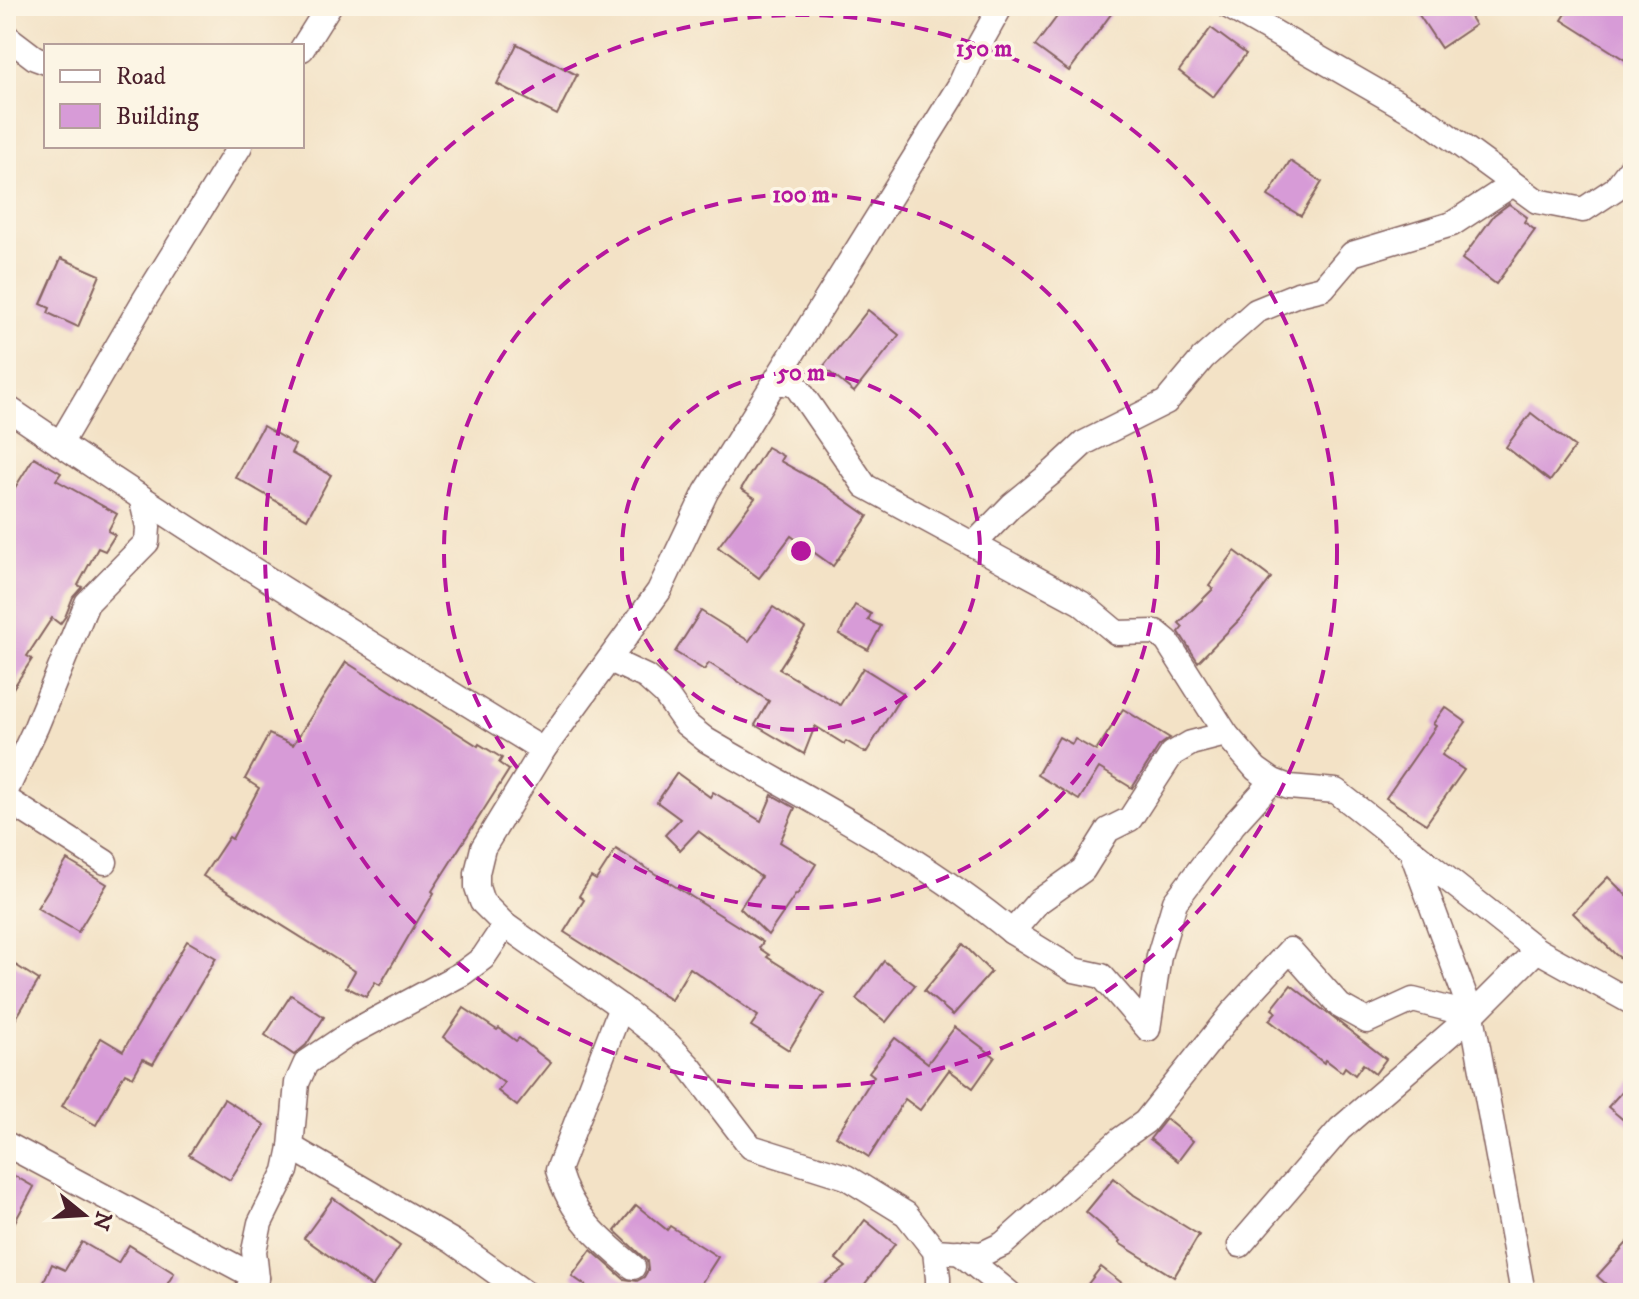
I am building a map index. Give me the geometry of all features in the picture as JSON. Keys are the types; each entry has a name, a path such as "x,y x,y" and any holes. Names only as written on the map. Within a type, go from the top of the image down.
{"street":[{"path":"304,46 329,6"},
{"path":"938,1293 935,1251 906,1214 846,1177 751,1147 689,1066 669,1045 505,925 482,902 477,873 483,848 543,750 659,591 706,492 960,85 1001,6"},
{"path":"1228,6 1425,119 1537,201 1583,210 1615,189 1633,165"},
{"path":"6,36 44,61"},
{"path":"60,444 239,148"},
{"path":"975,543 1012,505 1084,443 1166,402 1203,358 1256,311 1298,294 1323,288 1352,254 1452,224 1513,184"},
{"path":"774,383 790,383 797,387 865,486 1081,603 1117,633 1156,632 1167,641 1226,734 1256,769 1289,787 1336,791 1537,950 1633,1003"},
{"path":"6,407 141,497 543,750"},
{"path":"6,791 87,603 147,542 148,527 141,497"},
{"path":"610,660 646,677 665,694 686,724 706,740 880,838 987,911 1012,932 1074,970 1102,976 1148,1029 1159,956 1175,902 1233,825 1273,781"},
{"path":"1012,932 1038,902 1083,870 1108,830 1130,819 1172,754 1191,743 1226,734"},
{"path":"6,799 105,862"},
{"path":"1411,850 1472,1015 1523,1293"},
{"path":"6,1144 251,1285 260,1223 286,1171 297,1083 306,1063 349,1034 463,973 483,958 505,925"},
{"path":"935,1251 982,1254 1003,1244 1121,1139 1145,1122 1232,1013 1290,950 1340,1006 1367,1021 1413,1000 1472,1015"},
{"path":"1240,1245 1340,1129 1472,1015 1537,950"},
{"path":"621,1007 558,1170 564,1190 593,1234 633,1267"},
{"path":"291,1147 452,1241 525,1293"},
{"path":"959,1252 1009,1293"}],"building":[{"path":"1065,6 1117,6 1069,71 1035,46"},
{"path":"1413,6 1463,6 1475,25 1441,48"},
{"path":"1571,6 1619,6 1633,15 1633,65 1562,20"},
{"path":"1211,28 1246,54 1213,97 1179,71"},
{"path":"517,44 577,75 557,115 497,84"},
{"path":"1290,161 1322,182 1301,216 1268,196"},
{"path":"1509,204 1527,217 1524,222 1535,230 1496,284 1462,259 1494,215"},
{"path":"61,258 100,275 78,327 48,313 50,308 41,304"},
{"path":"868,310 899,335 854,392 823,367"},
{"path":"1531,413 1575,447 1550,481 1506,447"},
{"path":"263,426 295,445 291,453 331,475 307,519 235,477"},
{"path":"767,447 783,456 780,461 827,487 868,516 833,566 791,536 759,578 718,547 755,498 741,489"},
{"path":"34,457 61,473 56,480 117,514 108,531 115,535 105,551 98,548 65,617 60,624 52,618 27,656 32,659 6,699 6,502"},
{"path":"1235,551 1271,578 1242,617 1198,662 1179,632 1183,627 1179,623 1213,589 1209,586"},
{"path":"855,605 871,614 868,620 881,626 868,650 839,634"},
{"path":"773,607 805,628 779,669 840,705 863,668 903,693 866,753 815,726 804,754 755,725 769,701 709,663 704,670 675,652 701,611 749,641"},
{"path":"346,662 502,758 499,763 509,770 432,891 434,893 380,985 375,982 366,997 346,987 355,971 203,876 229,837 232,839 259,788 245,779 269,734 293,745"},
{"path":"1445,707 1466,722 1442,755 1464,770 1426,824 1386,798 1436,726 1433,724"},
{"path":"1123,709 1170,738 1159,746 1132,788 1099,768 1079,800 1037,775 1059,737 1072,744 1075,739 1096,751"},
{"path":"677,773 710,797 713,792 761,821 772,795 795,808 780,842 816,864 768,935 740,908 761,877 698,831 680,850 665,835 680,819 657,802"},
{"path":"616,849 763,942 759,948 769,955 767,957 824,993 789,1050 751,1026 758,1016 690,968 671,1000 564,932 584,900 579,896 591,877 596,880"},
{"path":"67,860 107,884 78,932 37,908"},
{"path":"1608,877 1633,902 1633,967 1573,913"},
{"path":"187,941 216,958 153,1064 143,1059 133,1077 125,1073 96,1125 62,1106 101,1038 123,1051"},
{"path":"963,944 991,972 953,1015 924,991"},
{"path":"6,959 39,980 6,1035"},
{"path":"884,961 915,985 886,1022 856,999"},
{"path":"1291,985 1386,1059 1375,1074 1363,1064 1355,1075 1345,1067 1342,1072 1326,1060 1324,1063 1269,1020 1276,1012 1272,1009"},
{"path":"291,995 324,1017 306,1045 294,1055 265,1035"},
{"path":"464,1008 516,1041 519,1038 551,1063 517,1106 498,1091 504,1083 444,1037"},
{"path":"955,1027 995,1057 973,1088 949,1070 920,1110 905,1099 869,1157 836,1136 874,1076 869,1072 895,1038 928,1063"},
{"path":"1633,1079 1633,1128 1608,1107"},
{"path":"224,1099 265,1125 230,1180 189,1155"},
{"path":"1166,1119 1193,1141 1178,1161 1150,1139"},
{"path":"6,1171 34,1187 6,1238"},
{"path":"1114,1178 1134,1195 1199,1235 1174,1277 1119,1243 1086,1212"},
{"path":"333,1198 400,1246 372,1287 304,1238"},
{"path":"636,1205 667,1230 670,1226 718,1257 695,1293 596,1293 572,1276 591,1250 624,1279 637,1281 644,1277 648,1270 647,1261 615,1231"},
{"path":"865,1220 895,1244 858,1293 812,1293 846,1267 836,1259"},
{"path":"1633,1236 1633,1293 1616,1293 1597,1276"},
{"path":"82,1242 118,1263 129,1245 174,1273 162,1293 39,1293 52,1264 65,1270"},
{"path":"1101,1267 1135,1293 1081,1293"}]}
